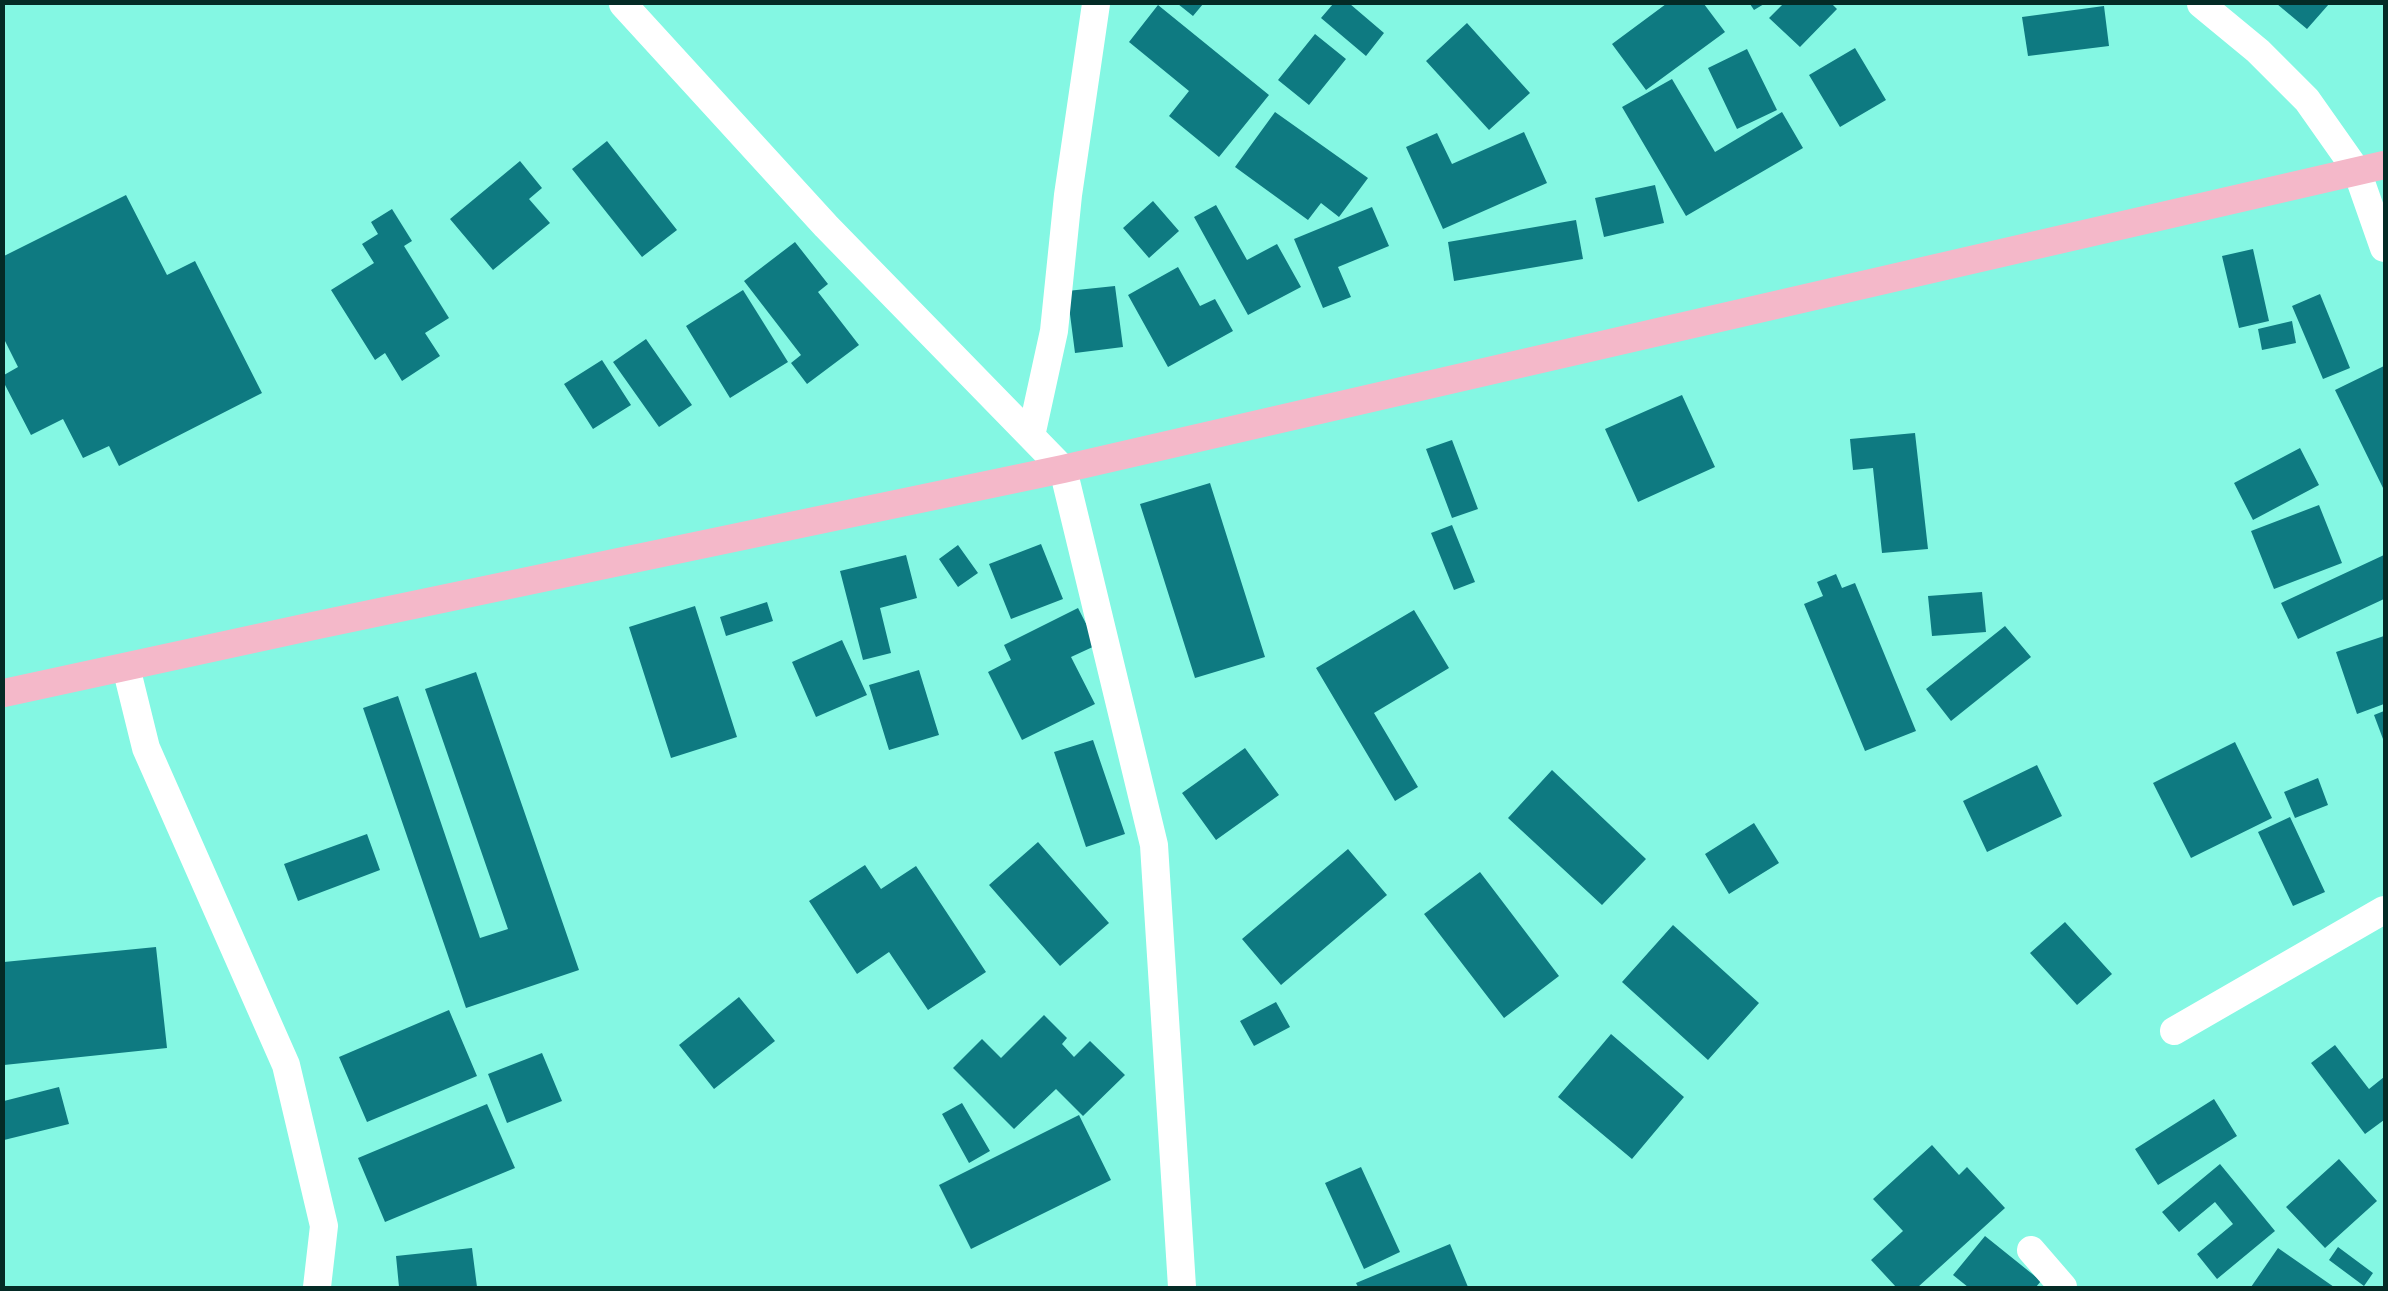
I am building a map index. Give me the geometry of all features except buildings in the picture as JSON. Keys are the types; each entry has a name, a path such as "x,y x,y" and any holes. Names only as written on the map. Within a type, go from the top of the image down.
{"main road":[{"path":"4,693 1063,469 2384,165"}],"street":[{"path":"623,4 826,226 1063,469 1154,845 1182,1287"},
{"path":"1031,436 1054,331 1068,195 1096,4"},
{"path":"2201,4 2258,51 2307,100 2357,171 2384,248"},
{"path":"126,667 146,748 286,1065 324,1226 317,1287"},
{"path":"2174,1031 2384,910"},
{"path":"2031,1250 2063,1287"}]}
